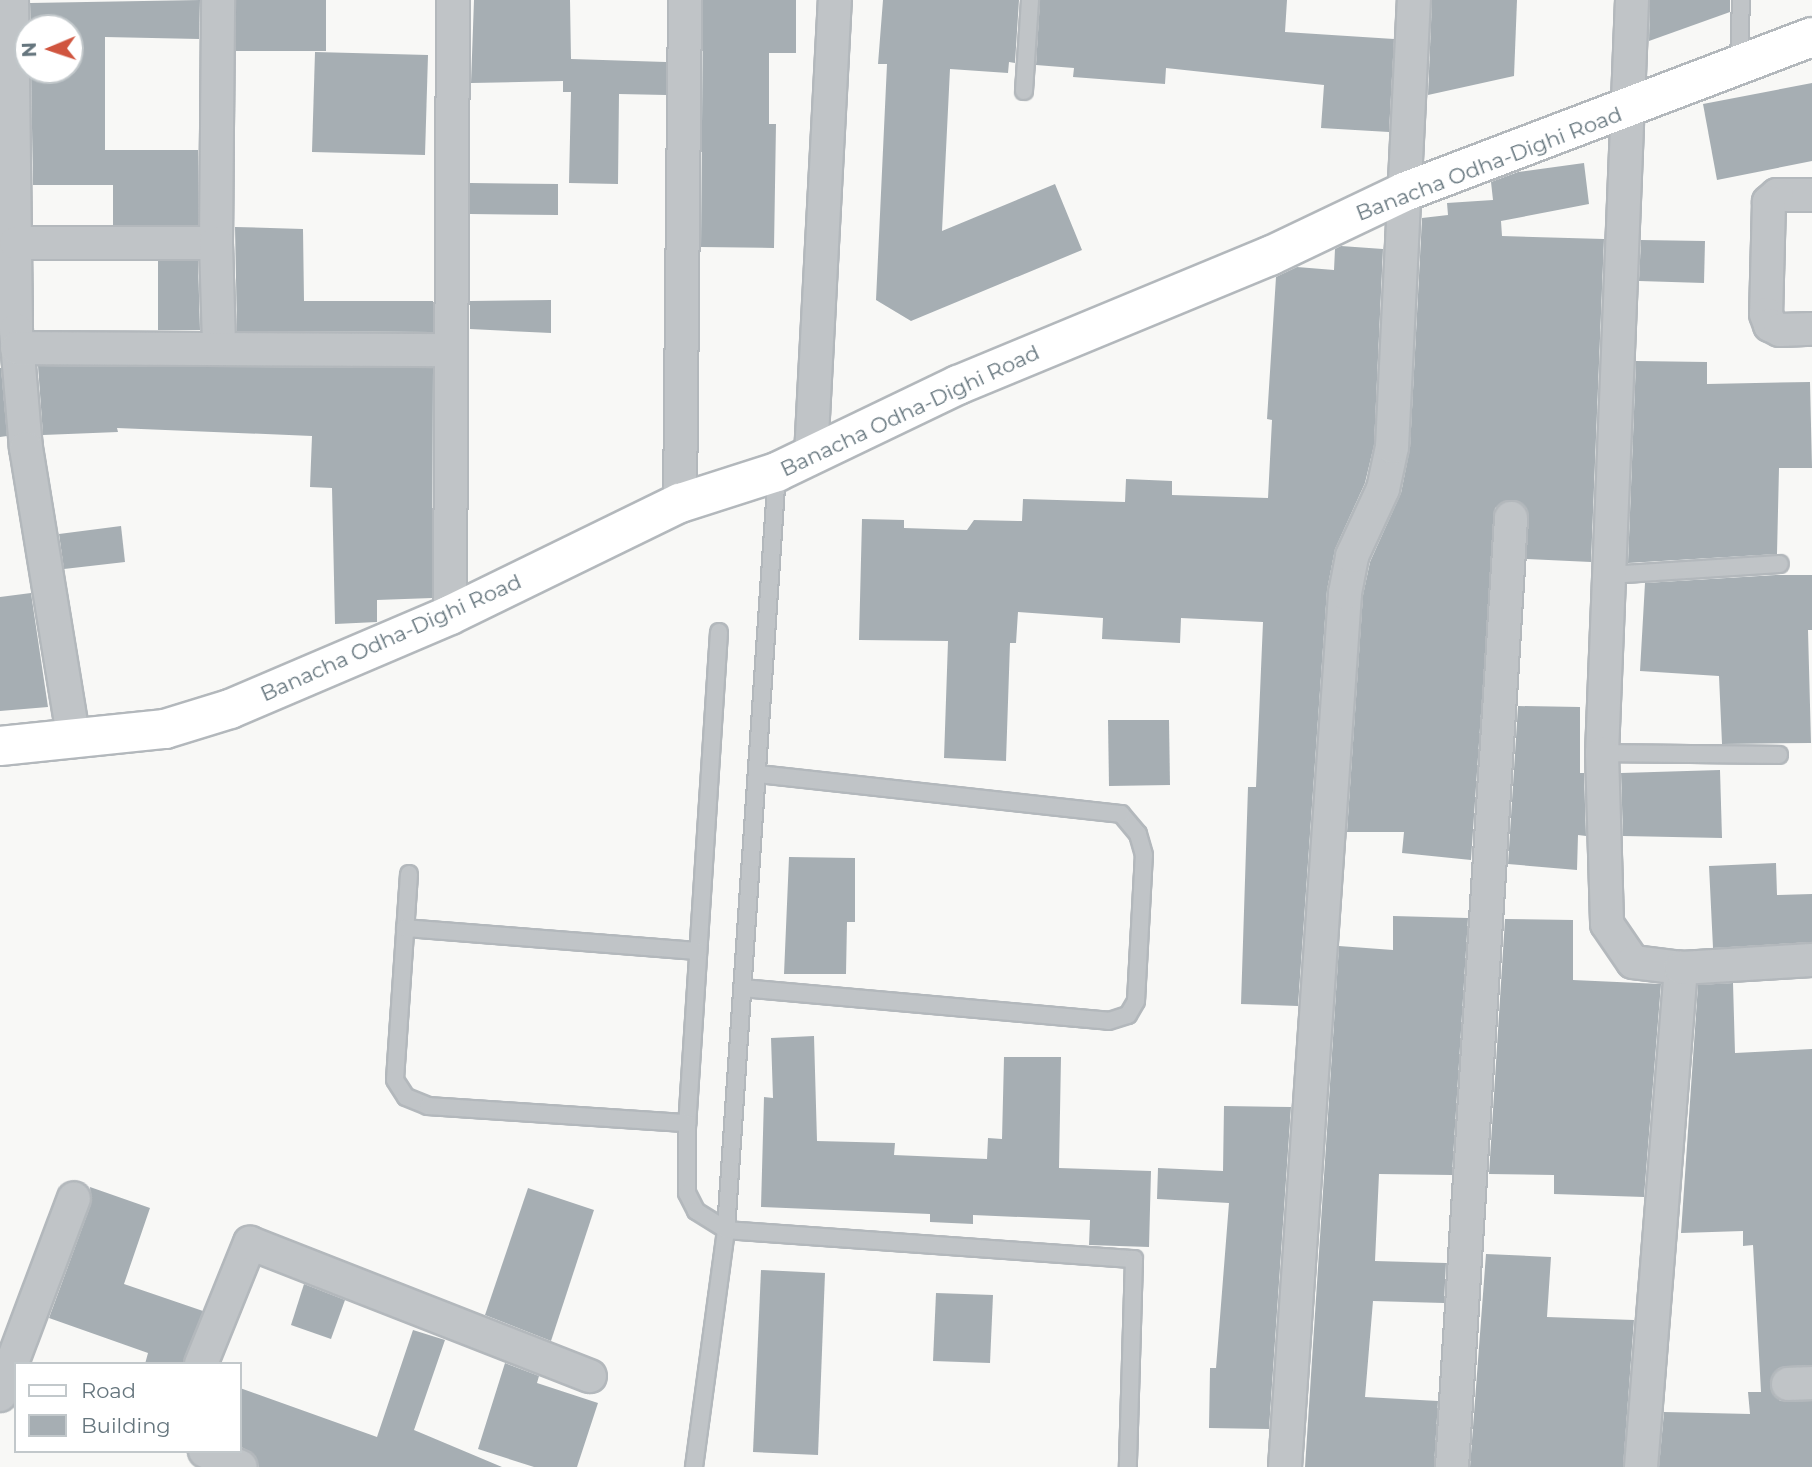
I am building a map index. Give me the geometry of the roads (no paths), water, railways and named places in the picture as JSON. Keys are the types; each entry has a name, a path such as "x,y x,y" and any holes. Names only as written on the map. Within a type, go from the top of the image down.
{"street":[{"path":"12,0 16,243 11,336 26,448 74,741"},
{"path":"218,0 216,243 219,347"},
{"path":"450,615 449,350 453,0"},
{"path":"680,503 685,0"},
{"path":"811,455 835,0"},
{"path":"1284,1467 1345,593 1352,556 1383,489 1392,447 1414,0"},
{"path":"1632,0 1625,110 1602,753 1608,924 1633,961 1681,968 1812,960"},
{"name":"Banacha Odha-Dighi Road","path":"0,746 74,741 165,729 230,709 450,615 680,503 777,472 958,385 1270,256 1405,192 1812,37"},
{"path":"1812,195 1777,195 1769,202 1766,314 1770,326 1780,330 1812,329"},
{"path":"16,243 216,243"},
{"path":"11,336 219,347 449,350"},
{"path":"1452,1467 1511,518"},
{"path":"1641,1467 1681,968"},
{"path":"6,1383 74,1198"},
{"path":"202,1362 250,1243 590,1376"},
{"path":"210,1453 241,1467"}],"lane":[{"path":"1024,91 1030,0"},
{"path":"1739,66 1741,0"},
{"path":"694,1467 726,1230 777,472"},
{"path":"1609,575 1780,564"},
{"path":"719,632 687,1123 687,1193 696,1211 726,1230 1135,1259 1128,1467"},
{"path":"1602,753 1779,755"},
{"path":"742,988 1109,1021 1128,1015 1136,1001 1144,855 1138,834 1121,814 757,774"},
{"path":"408,874 395,1080 406,1097 428,1106 687,1123"},
{"path":"405,928 698,951"}]}
